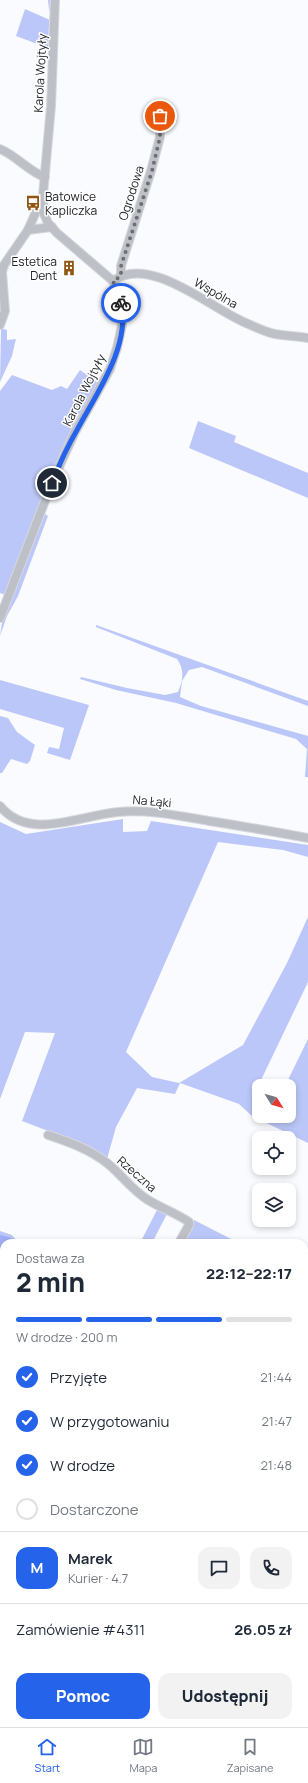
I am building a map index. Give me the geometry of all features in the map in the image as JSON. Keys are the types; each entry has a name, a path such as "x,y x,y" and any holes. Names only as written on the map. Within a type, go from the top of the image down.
{"street":[{"name":"Karola Wojtyły","path":"0,618 55,474 114,359 123,316 119,293 113,281 52,227 44,214 43,195 51,106 56,0"},
{"name":"Ogrodowa","path":"121,276 121,266 152,171 160,137 160,116"},
{"path":"0,149 17,158 37,174 45,177"},
{"path":"0,325 5,311 2,272 4,265 28,230 43,195"},
{"path":"28,230 52,227"},
{"name":"Wspólna","path":"113,281 121,276 133,273 170,281 197,294 244,322 275,334 308,338"},
{"name":"Na Łąki","path":"0,806 12,818 23,823 34,825 116,812 146,811 308,838"},
{"name":"Rzeczna","path":"48,1135 65,1140 90,1152 106,1162 137,1193 189,1222 189,1225 181,1239"}],"shaded area":[{"path":"48,0 50,0 49,14"},
{"path":"25,9 49,20 48,48 16,36"},
{"path":"1,328 7,330 7,340 16,339 12,356 0,382"},
{"path":"80,370 100,384 51,480 5,595 0,593 0,391 12,375 52,390 61,386 67,389"},
{"path":"198,421 236,436 234,442 308,473 308,498 189,448"},
{"path":"45,514 48,516 18,596 7,616 0,636 2,623"},
{"path":"96,625 308,701 308,706 202,667 189,670 182,681 180,697 201,706 308,736 308,777 305,777 307,749 296,739 176,703 116,690 80,679 81,677 165,695 178,692 181,683 182,671 180,663 177,659 96,627"},
{"path":"0,680 89,705 70,760 47,753 49,747 59,749 64,728 0,709"},
{"path":"0,716 8,718 17,732 35,745 30,761 27,764 11,759 2,773 0,773"},
{"path":"123,819 123,832 147,831 151,821 308,845 308,857 283,850 218,842 126,1052 152,1077 179,1083 243,1045 287,963 308,917 308,982 262,1079 252,1079 252,1116 239,1104 180,1083 175,1094 137,1088 116,1127 107,1159 77,1142 22,1121 55,1033 25,1032 0,1099 0,822 26,834"},
{"path":"308,1039 308,1143 296,1137 296,1131 283,1131 267,1123 296,1123 296,1079 288,1079"},
{"path":"158,1208 168,1212 154,1239 142,1239"},
{"path":"194,1220 231,1239 186,1239 184,1238"},
{"path":"0,1231 12,1235 16,1239 0,1239"}],"way so far":[{"path":"121,303 119,293 113,281 121,276 121,266 152,171 160,137 160,116"}],"place":[{"name":"Batowice Kapliczka","path":"33,203"},
{"name":"Estetica Dent","path":"69,268"}],"route":[{"path":"52,483 67,448 98,393 114,359 118,348 122,325 123,316 121,303"}]}
